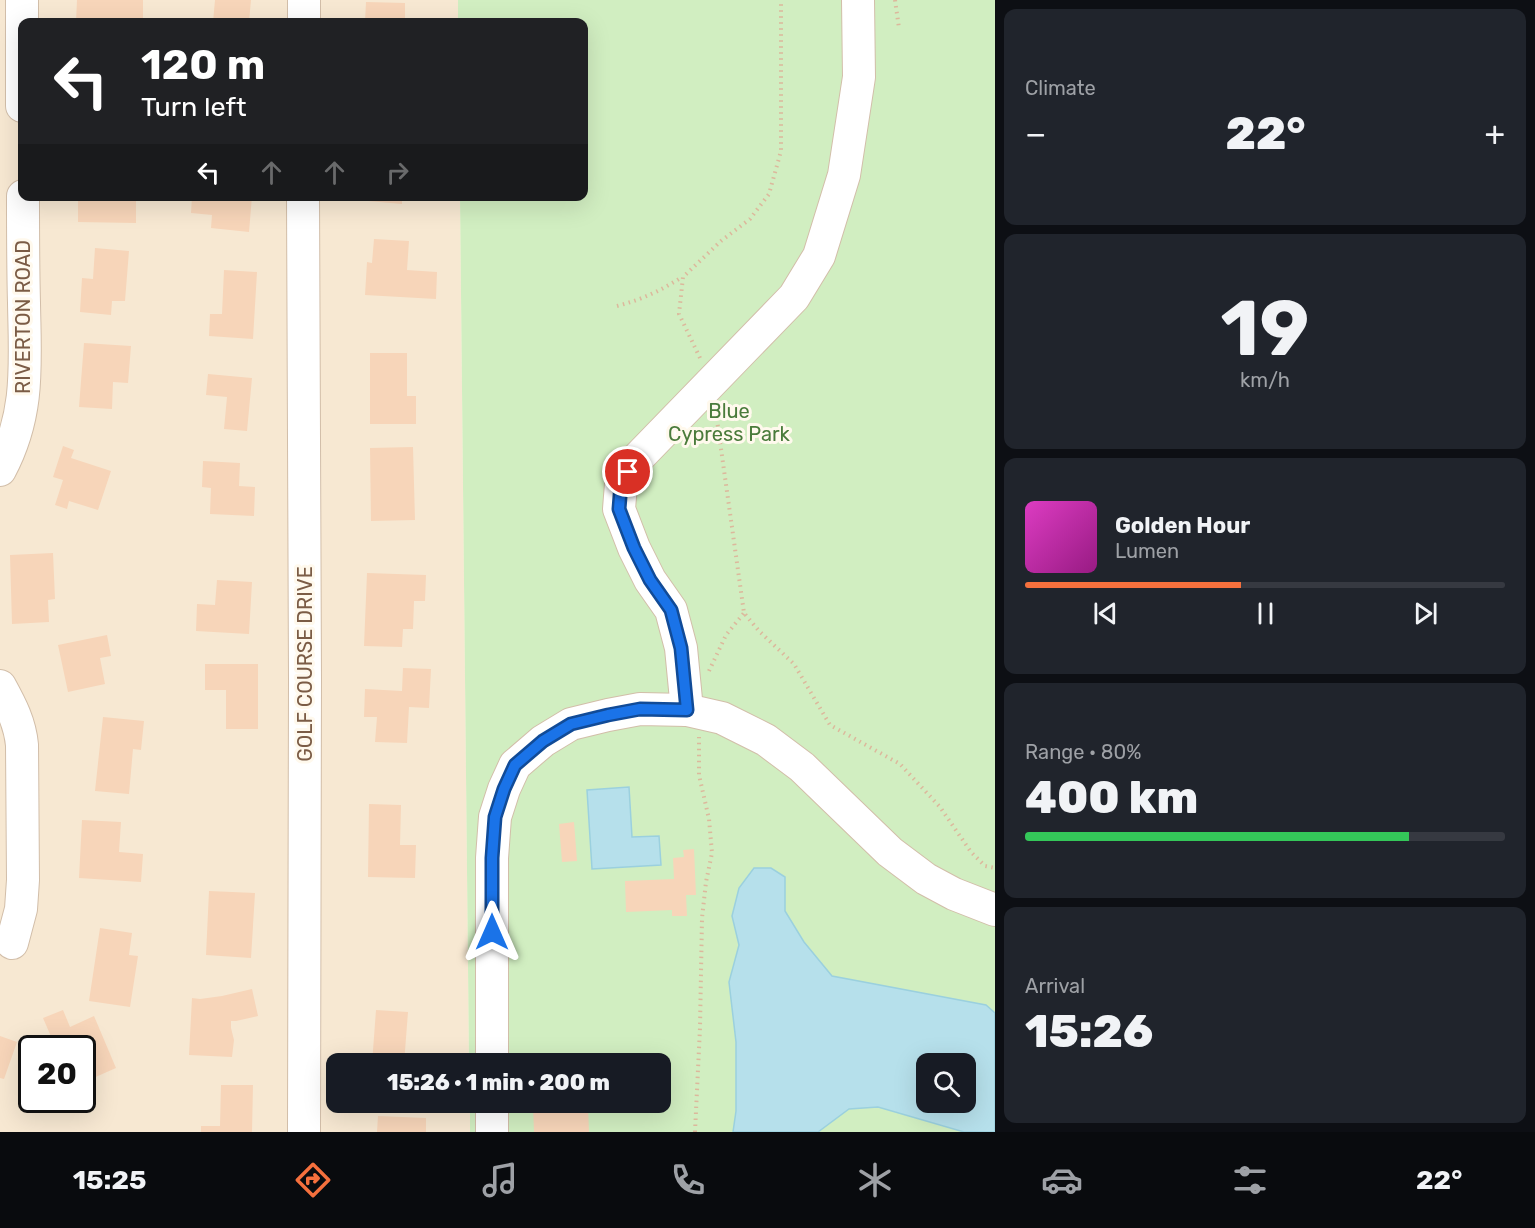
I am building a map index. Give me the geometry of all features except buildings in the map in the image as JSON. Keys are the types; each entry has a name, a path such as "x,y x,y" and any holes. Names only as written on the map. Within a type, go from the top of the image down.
{"street":[{"path":"22,0 22,18"},
{"path":"304,0 304,18"},
{"path":"695,712 671,610 650,580 634,548 619,509 621,484 635,461 794,297 819,256 844,175 859,77 858,0"},
{"name":"RIVERTON ROAD","path":"0,470 19,421 26,377 11,252 22,201"},
{"name":"GOLF COURSE DRIVE","path":"303,201 304,1132"},
{"path":"0,686 15,713 21,732 22,745 23,880 21,909 12,943"},
{"path":"492,1053 492,888 495,817 515,765 543,741 571,724 640,709 695,712 722,718 766,740 802,767 890,852 926,879 954,894 995,910"},
{"path":"492,1113 492,1132"}],"path":[{"path":"617,306 659,292 683,277 721,241 750,219 769,194 781,151 781,0"},
{"path":"895,0 899,28"},
{"path":"683,277 679,315 712,382 744,613 759,631 794,664 830,725 900,764 940,807 971,852 986,866 995,868"},
{"path":"694,1132 700,1028 702,918 712,853 709,819 699,775 699,732 695,712 709,670 726,635 744,613"}],"shaded area":[{"path":"0,0 458,0 458,18 18,18 18,201 460,201 469,1053 326,1053 326,1113 470,1113 470,1132 0,1132"}],"green space":[{"name":"Blue Cypress Park","path":"458,0 995,0 995,1132 470,1132 470,1113 671,1113 671,1053 469,1053 460,201 588,201 588,18 458,18"}],"water":[{"path":"629,787 632,837 659,836 661,865 592,869 587,790"},
{"path":"754,868 771,868 785,877 785,911 804,942 832,976 986,1005 995,1013 995,1132 964,1132 878,1107 849,1109 818,1132 733,1132 736,1111 736,1042 729,982 739,945 732,916 739,888"}],"route":[{"path":"492,932 492,858 495,817 515,765 543,741 571,724 640,709 687,710 681,648 671,610 650,580 634,548 619,509 621,484 628,472"}]}
